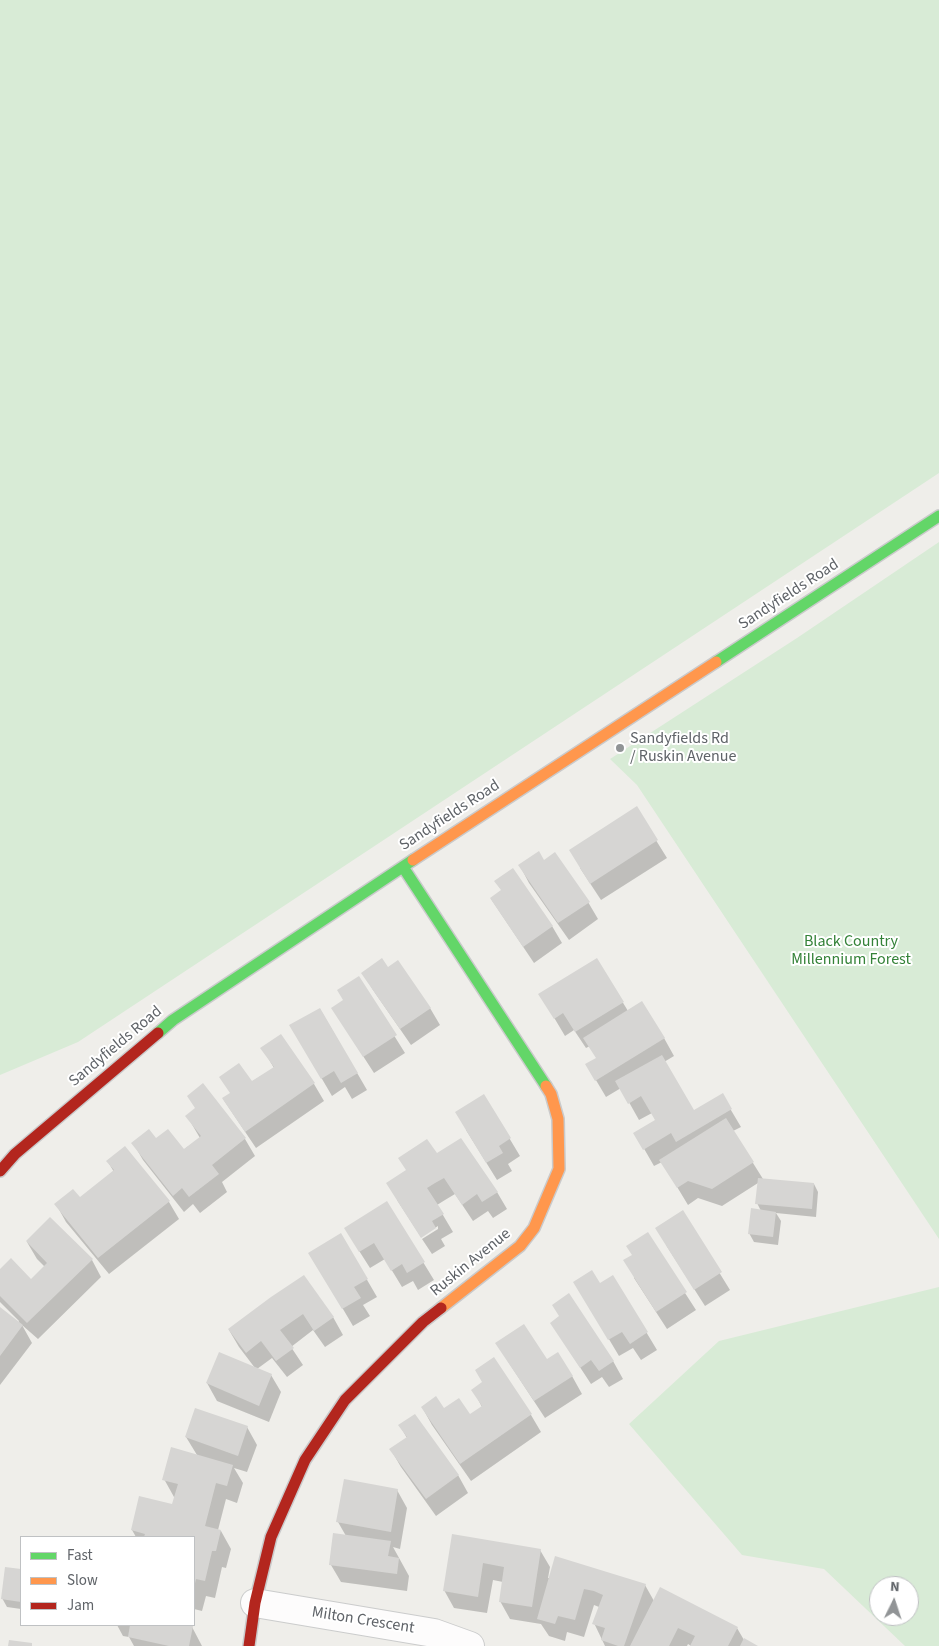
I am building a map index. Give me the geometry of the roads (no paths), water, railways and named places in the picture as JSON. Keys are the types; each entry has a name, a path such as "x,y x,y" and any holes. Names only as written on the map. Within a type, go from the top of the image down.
{"street":[{"name":"Sandyfields Road","path":"0,1171 14,1154 173,1020 939,516"},
{"name":"Ruskin Avenue","path":"249,1646 255,1603 271,1537 304,1460 345,1400 423,1322 520,1246 534,1228 559,1169 558,1119 551,1094 403,867"},
{"name":"Milton Crescent","path":"255,1603 434,1633 470,1646"}],"place":[{"name":"Sandyfields Rd / Ruskin Avenue","path":"620,748"}],"park label":[{"name":"Black Country Millennium Forest","path":"851,951"}]}
